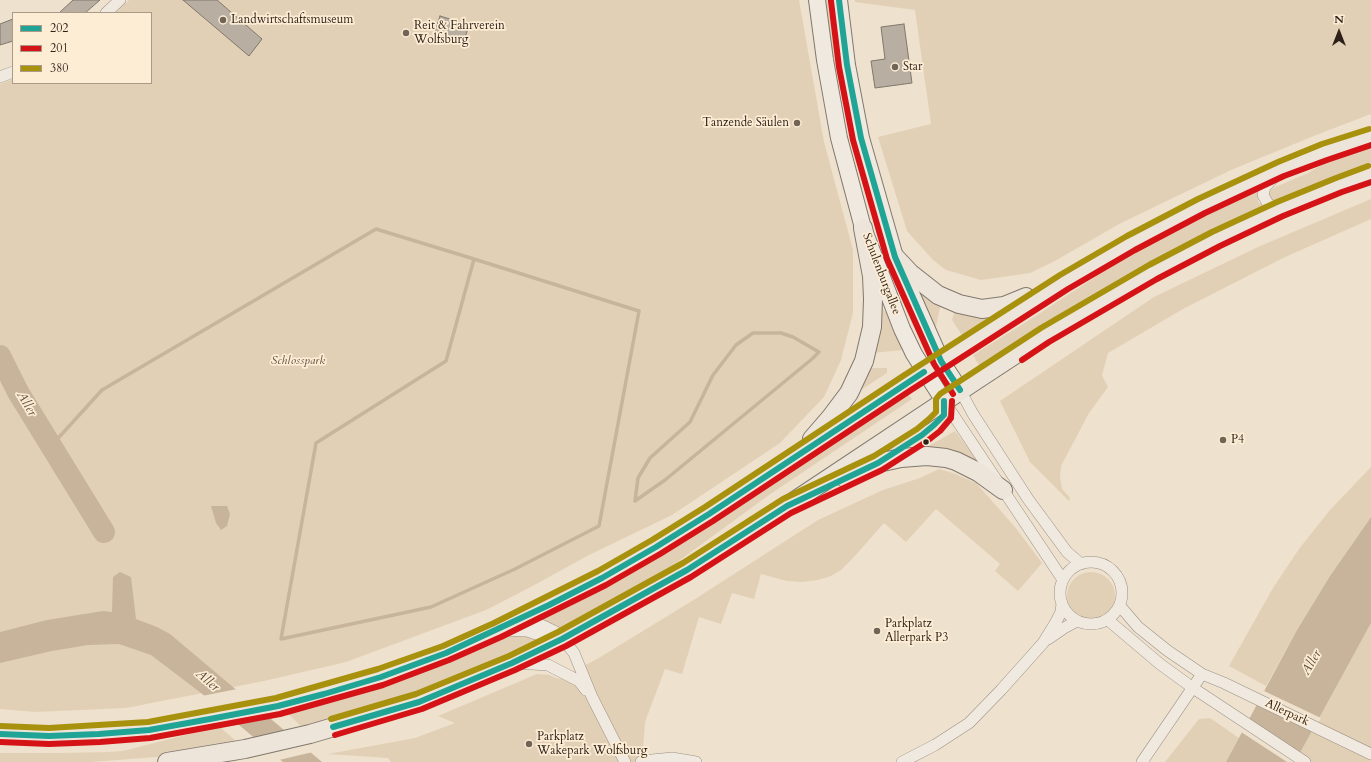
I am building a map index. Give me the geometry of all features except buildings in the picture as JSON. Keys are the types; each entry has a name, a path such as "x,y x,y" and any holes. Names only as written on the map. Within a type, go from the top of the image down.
{"main road":[{"path":"0,734 49,736 99,734 149,730 210,719 278,706 324,694 381,677 446,653 517,621 602,578 656,547 1064,282 1131,243 1201,206 1282,169 1324,152 1371,137"},
{"path":"167,762 245,749 310,734 419,702 512,663 562,639 687,570 787,506 1045,335 1153,272 1216,239 1280,209 1339,185 1371,174"},
{"path":"799,455 849,393 864,361 872,327 873,299 872,276 863,228"},
{"path":"894,257 910,273 938,295 959,304 982,309 1004,306 1064,282"},
{"path":"787,506 878,463 918,456 936,457 956,461 978,472 1003,490"}],"street":[{"path":"107,12 120,0"},
{"name":"Schulenburgallee","path":"817,0 825,60 839,138 863,228 902,329 924,372 944,401"},
{"name":"Schulenburgallee","path":"839,0 848,65 861,138 894,257 941,361 960,390"},
{"path":"0,77 12,72"},
{"path":"839,138 861,138"},
{"path":"1280,209 1268,204 1263,195 1265,187 1282,169"},
{"path":"960,390 973,414 1028,499 1067,552 1081,564"},
{"path":"944,401 1063,580"},
{"path":"1092,562 1100,563 1111,569 1118,577 1122,586 1123,593 1120,606 1115,614 1108,620 1098,624 1087,624 1077,621 1066,611 1062,603 1060,595 1063,580 1068,572 1081,564 1092,562"},
{"path":"902,762 935,745 969,723 1002,690 1043,643 1056,622 1062,603"},
{"name":"Allerpark","path":"1120,606 1138,627 1168,651 1202,674 1224,683 1371,754"},
{"path":"1108,620 1160,664 1192,688 1305,762"},
{"path":"517,621 529,621 558,633 574,653 592,697 625,762"},
{"path":"1043,643 1077,621"},
{"path":"497,630 527,631 548,638 562,639"},
{"path":"512,663 548,665 579,681 592,697"},
{"path":"1142,762 1202,674"},
{"path":"640,762 672,758 696,762"}],"green space":[{"name":"Schlosspark","path":"129,0 799,0 824,142 853,250 853,313 841,360 824,397 780,443 672,515 589,555 486,610 346,662 264,681 126,708 35,712 0,709 0,84 12,79 12,84 152,84 152,12 117,12"},
{"path":"823,0 829,0 833,13 843,88 851,129 849,129 841,89 830,51"},
{"path":"855,0 1371,0 1371,114 1231,170 1121,223 1053,262 1030,273 981,280 946,270 933,260 907,231 878,137 931,124 915,10 855,2"},
{"path":"1371,145 1371,166 1276,202 1271,199 1269,195 1273,188 1308,173 1333,158"},
{"path":"1258,188 1258,202 1265,208 980,367 973,355 1141,247 1202,214"},
{"path":"1371,199 1371,219 1283,258 1183,309 1108,353 1102,375 1108,387 1089,413 1061,466 1060,477 1062,489 1070,498 1069,501 1030,462 1000,401 1154,297 1258,247"},
{"path":"923,292 941,303 935,331 919,293"},
{"path":"882,309 886,312 904,350 872,353"},
{"path":"955,309 996,316 963,337 952,320"},
{"path":"866,368 887,368 887,373 850,397"},
{"path":"907,392 912,399 769,495 669,568 615,603 562,629 540,619 602,587"},
{"path":"955,431 978,461 978,464 924,450"},
{"path":"1371,467 1371,517 1330,576 1297,630 1266,686 1229,666 1273,588 1299,549 1330,510"},
{"path":"939,469 953,473 976,483 1015,527 1042,563 1018,591 995,571 1000,564 936,509 906,542 884,523 841,570 831,576 818,580 802,582 787,581 761,574 754,599 732,593 721,624 699,617 682,674 665,669 645,722 642,762 391,762 388,758 328,754 415,738 455,723 438,716 537,674 549,675 559,679 597,659 692,601 818,520 883,490 920,478"},
{"path":"1091,572 1100,574 1108,579 1113,587 1115,596 1113,605 1108,613 1100,618 1091,620 1082,618 1074,613 1069,605 1067,596 1069,587 1074,579 1082,574"},
{"path":"1371,623 1371,762 1295,762 1338,682"},
{"path":"525,635 542,640 432,689 303,728 286,712 386,685 430,669 507,636"},
{"path":"1210,718 1239,738 1226,762 1165,762 1199,719"},
{"path":"220,727 237,742 200,751 156,757 91,762 0,762 0,753 123,751"}],"water":[{"path":"211,506 227,506 230,514 227,526 221,530 216,523"},
{"path":"1371,517 1371,623 1295,762 1226,762 1297,630 1330,576"},
{"path":"120,572 131,577 136,619 170,634 322,762 283,762 201,693 151,655 119,644 88,645 52,651 0,663 0,632 47,620 103,611 112,612 113,577"}],"pier":[{"path":"237,689 270,716 235,724 202,696"},
{"path":"1262,690 1321,718 1314,731 1255,703"},
{"path":"1247,718 1298,762 1287,762 1241,732"},
{"path":"288,731 313,752 279,760 253,739"}],"waterway":[{"path":"51,446 102,390 376,229 474,259 639,311 599,526 515,569 431,607 281,639 316,443 446,361 474,259"},
{"path":"753,333 781,333 793,337 819,352 665,480 635,501 638,478 650,458 690,422 713,375 736,345 753,333"},
{"name":"Aller","path":"0,356 18,392 104,532"}],"transit line":[{"name":"202","path":"839,0 847,65 861,138 895,257 941,361 960,390"},
{"name":"201","path":"831,1 839,67 853,140 887,259 934,364 953,394"},
{"name":"380","path":"0,726 49,728 148,722 276,698 378,669 443,646 494,623 598,571 652,540 1060,275 1127,236 1198,199 1278,162 1322,144 1369,129"},
{"name":"201","path":"0,742 49,744 150,738 280,714 383,685 449,660 501,637 606,585 660,554 1068,289 1135,250 1205,213 1284,176 1371,145"},
{"name":"380","path":"331,719 416,694 509,656 558,632 683,563 783,499 874,456 917,429 929,419 936,412 936,399 940,394 1041,328 1149,265 1212,232 1277,202 1368,166"},
{"name":"201","path":"1022,360 1049,342 1157,279 1220,246 1283,216 1371,182"},
{"name":"202","path":"0,734 49,736 99,734 149,730 210,719 278,706 324,694 381,677 446,653 549,605 602,578 656,547 709,514 924,372"},
{"name":"202","path":"333,727 419,702 512,663 562,639 687,570 787,506 878,463 922,435 934,425 944,415 944,401"},
{"name":"201","path":"335,735 422,709 515,670 566,646 691,577 791,513 882,470 926,442 940,431 951,418 952,401"}],"place":[{"name":"Landwirtschaftsmuseum","path":"223,20"},
{"name":"Reit & Fahrverein Wolfsburg","path":"406,33"},
{"name":"Star","path":"895,67"},
{"name":"Tanzende Säulen","path":"797,123"},
{"name":"P4","path":"1223,440"},
{"name":"Parkplatz Allerpark P3","path":"877,631"},
{"name":"Parkplatz Wakepark Wolfsburg","path":"529,744"}]}
